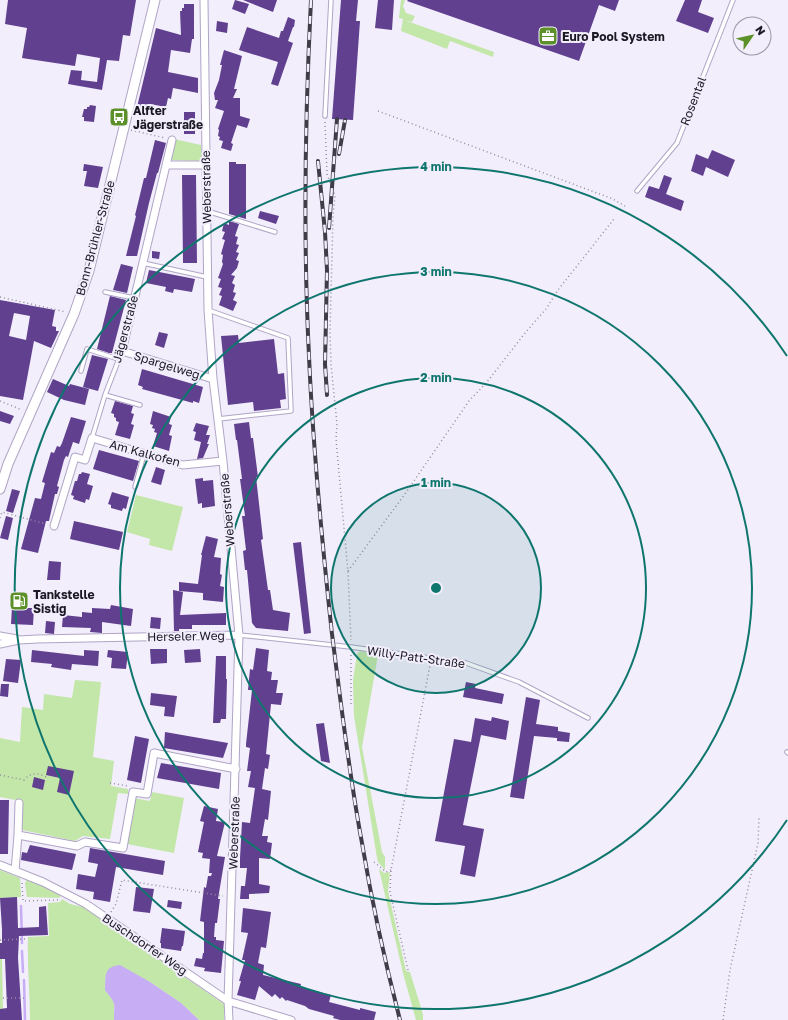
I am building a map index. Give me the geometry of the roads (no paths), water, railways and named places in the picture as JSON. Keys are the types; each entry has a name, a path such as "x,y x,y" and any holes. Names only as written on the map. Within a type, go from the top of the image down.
{"street":[{"name":"Bonn-Brühler-Straße","path":"0,489 8,464 74,314 89,271 155,0"},
{"name":"Weberstraße","path":"204,0 208,310 213,379 223,461 239,635 228,1001 229,1020"},
{"name":"Jägerstraße","path":"122,351 172,140"},
{"path":"166,165 206,165"},
{"name":"Spargelweg","path":"122,351 213,379"},
{"name":"Jägerstraße","path":"51,525 75,457 85,460 92,438"},
{"name":"Am Kalkofen","path":"92,438 183,465 223,461"},
{"name":"Herseler Weg","path":"0,636 19,640 239,635"},
{"name":"Herseler Weg","path":"1,646 19,640"},
{"path":"18,835 77,846 85,842 122,848 133,792 147,794 154,753 236,769"},
{"path":"18,872 19,803"},
{"name":"Buschdorfer Weg","path":"0,865 65,893 86,904 228,1001 291,1020"}],"lane":[{"path":"325,116 331,0"},
{"name":"Rosental","path":"637,191 676,143 733,0"},
{"path":"207,211 275,232"},
{"path":"142,263 207,277"},
{"path":"105,292 134,298"},
{"path":"208,310 288,338 291,411 218,419"},
{"path":"81,371 87,349 118,359"},
{"name":"Jägerstraße","path":"92,438 105,395 122,351"},
{"path":"105,395 140,405"},
{"path":"135,487 144,454"},
{"name":"Herseler Weg","path":"239,635 351,647"},
{"name":"Willy-Patt-Straße","path":"351,647 466,663 511,680 588,718"}],"waterway":[{"path":"21,906 22,943"},
{"path":"22,951 23,972"},
{"path":"24,980 25,1020"}],"railway":[{"path":"311,0 307,89 305,223 307,312 318,495 332,634 353,791 374,910 400,1020"},
{"path":"329,228 337,119"},
{"path":"339,154 345,120"},
{"path":"318,161 327,270 325,364 327,395"}],"place":[{"name":"Euro Pool System","path":"548,36"},
{"name":"Alfter Jägerstraße","path":"119,117"},
{"name":"Tankstelle Sistig","path":"19,601"}]}
